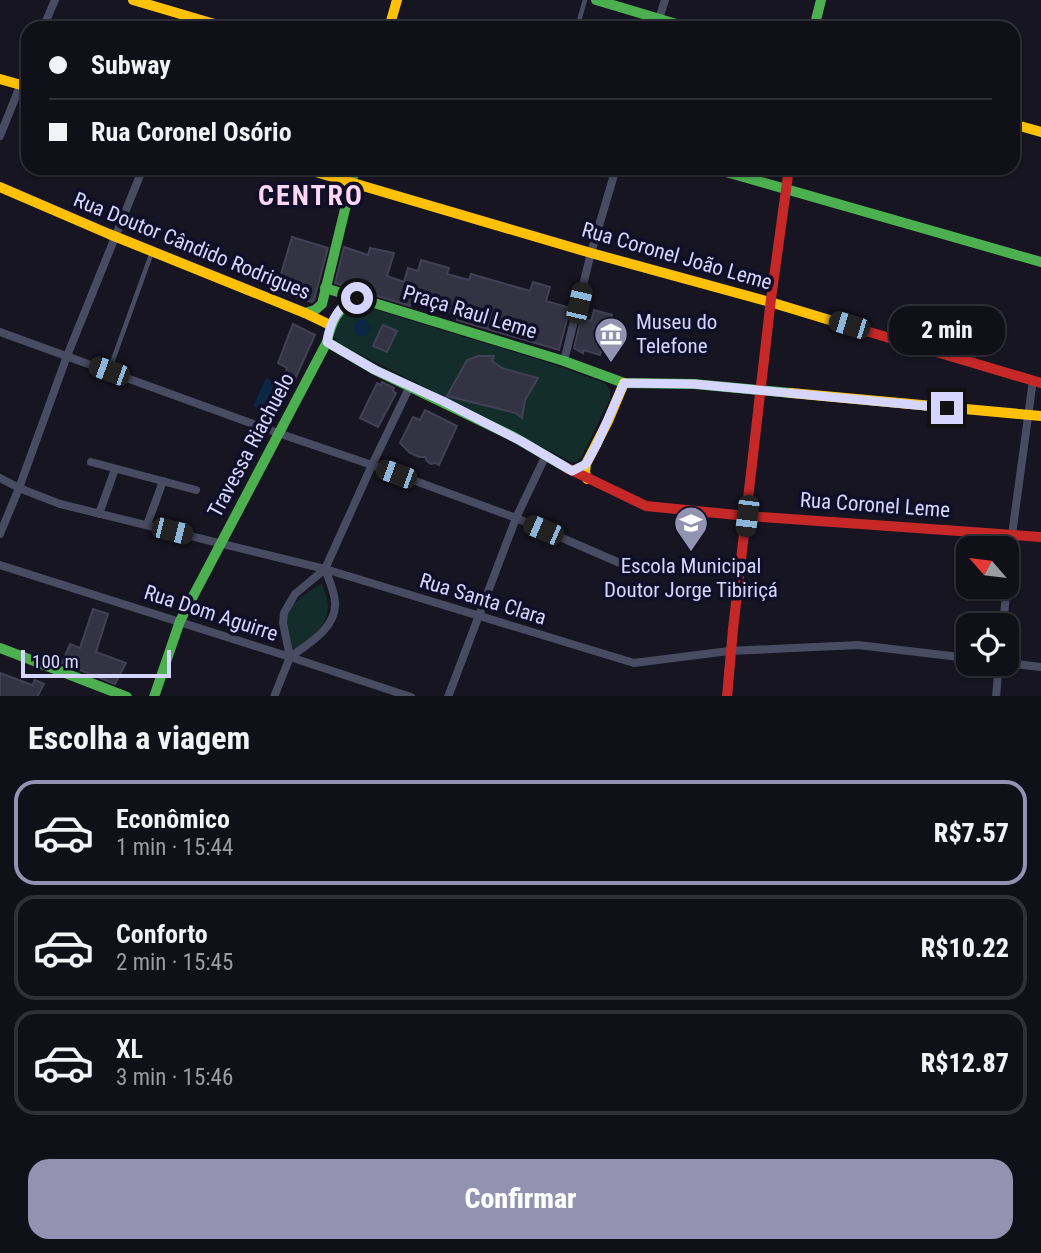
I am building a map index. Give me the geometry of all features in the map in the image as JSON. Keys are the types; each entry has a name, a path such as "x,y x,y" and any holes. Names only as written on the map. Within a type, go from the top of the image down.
{"street":[{"path":"46,21 55,0"},
{"path":"133,0 188,21"},
{"path":"391,21 397,0"},
{"path":"596,0 653,21"},
{"path":"659,21 665,0"},
{"path":"816,21 821,0"},
{"path":"0,79 21,85"},
{"path":"0,136 21,92"},
{"path":"1020,126 1041,132"},
{"path":"0,534 67,356 140,175"},
{"name":"Rua Coronel João Leme","path":"327,175 1037,381"},
{"path":"305,313 320,306 354,175"},
{"path":"564,361 614,175"},
{"path":"737,175 1041,262"},
{"path":"727,696 729,651 747,516 770,302 788,175"},
{"name":"Rua Doutor Cândido Rodrigues","path":"0,187 330,325"},
{"name":"Praça Raul Leme","path":"325,288 564,361 624,383 694,384 1041,416"},
{"path":"330,325 341,308 357,298"},
{"name":"Travessa Riachuelo","path":"154,696 180,621 327,342 330,325"},
{"path":"0,332 372,465 516,519 636,570"},
{"name":"Rua Coronel Leme","path":"327,342 375,370 503,431 587,479 653,508 1041,537"},
{"path":"1004,613 1028,415 1037,381"},
{"path":"587,479 586,464 624,383"},
{"path":"290,657 282,623 284,613 295,594 325,569 410,386"},
{"path":"448,696 516,519 546,455"},
{"path":"90,462 196,490"},
{"path":"572,471 586,464"},
{"path":"99,514 115,469"},
{"name":"Rua Santa Clara","path":"0,478 60,504 325,569 634,663 729,651 858,645 956,657"},
{"path":"147,525 163,481"},
{"name":"Rua Dom Aguirre","path":"0,565 411,696"},
{"path":"274,696 290,657 322,633 331,618 335,606 325,569"},
{"path":"0,648 127,696"},
{"path":"1019,664 1041,667"},
{"path":"996,696 998,676"}],"lane":[{"path":"579,21 585,0"},
{"path":"109,371 153,251"}],"green space":[{"path":"357,304 546,362 605,383 610,390 610,399 581,458 572,462 336,342 336,324 342,314"},
{"path":"322,584 328,603 325,621 312,637 294,649 286,627 290,610 303,596"}],"water":[{"path":"359,320 365,320 370,328 368,334 359,336 354,331 354,325"},
{"path":"266,378 282,386 269,414 253,406"}],"building":[{"path":"292,237 328,248 312,302 276,291"},
{"path":"344,247 368,255 370,248 394,253 387,276 404,282 408,268 418,271 421,260 449,268 447,274 469,280 471,274 530,291 533,282 550,287 546,301 570,308 559,350 457,320 458,315 411,301 410,306 335,283"},
{"path":"594,310 612,315 600,355 583,350 583,353 574,348 581,319 591,321"},
{"path":"293,324 315,335 295,379 284,376 287,368 278,363"},
{"path":"383,325 397,331 387,352 373,346"},
{"path":"478,356 494,356 492,361 502,368 538,378 525,400 522,418 516,413 447,396 467,360"},
{"path":"382,382 394,388 396,393 378,427 360,418 377,383 381,385"},
{"path":"425,410 457,426 439,465 431,464 425,457 410,453 400,443 413,417 420,420"},
{"path":"93,609 108,614 96,652 126,663 115,684 62,663 70,644 80,648"},
{"path":"0,673 32,685 35,680 44,684 38,696 0,696"}],"traffic: fast":[{"path":"596,0 666,21"},
{"path":"816,21 821,0"},
{"path":"305,313 322,304 353,175"},
{"path":"736,175 1041,262"},
{"path":"325,288 564,361 624,383 694,384 791,393"},
{"path":"154,696 180,621 327,342 336,316 357,298"},
{"path":"327,342 375,370 514,437 567,468"},
{"path":"0,648 124,696"}],"traffic: slow":[{"path":"133,0 204,21"},
{"path":"391,21 397,0"},
{"path":"0,79 21,85"},
{"path":"1020,126 1041,132"},
{"path":"326,175 856,328"},
{"path":"0,187 330,325"},
{"path":"587,479 586,464 624,383"},
{"path":"791,393 1041,416"}],"traffic: jam":[{"path":"727,696 771,299 788,175"},
{"path":"856,328 1041,383"},
{"path":"567,468 646,506 1041,537"}],"place":[{"name":"Museu do Telefone","path":"611,364"},
{"name":"Escola Municipal Doutor Jorge Tibiriçá","path":"691,553"}],"district":[{"name":"CENTRO","path":"311,195"}],"route":[{"path":"357,298 338,311 328,328 327,342 375,370 521,441 572,471 586,464 624,383 694,384 947,408"}]}
